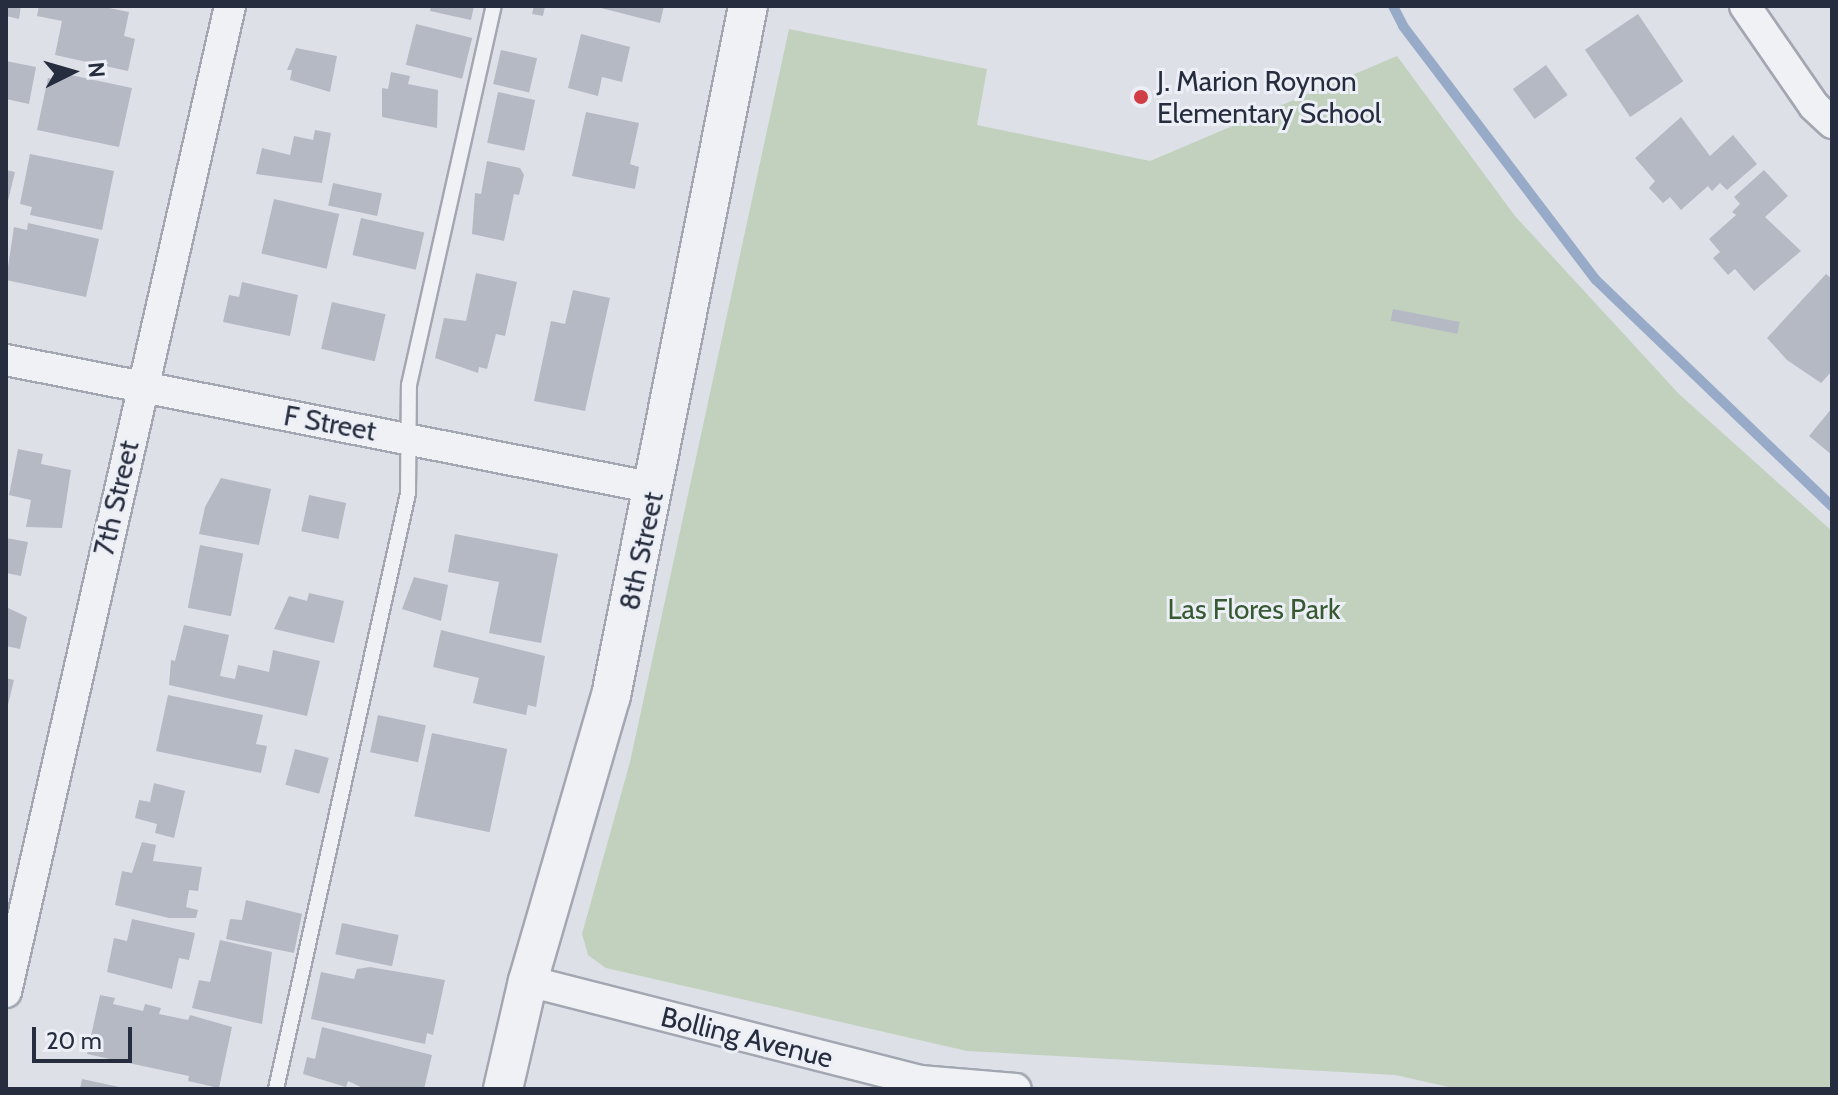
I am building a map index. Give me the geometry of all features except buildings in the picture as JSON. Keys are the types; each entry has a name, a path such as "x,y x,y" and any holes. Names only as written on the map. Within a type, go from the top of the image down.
{"street":[{"name":"7th Street","path":"6,992 230,6"},
{"name":"8th Street","path":"503,1089 528,981 611,696 748,6"},
{"path":"1745,6 1814,106 1832,123"},
{"name":"F Street","path":"6,360 141,390 407,436 654,488"},
{"name":"Bolling Avenue","path":"528,981 920,1081 1016,1089"}],"lane":[{"path":"276,1089 408,493 409,385 494,6"}],"green space":[{"name":"Las Flores Park","path":"789,29 987,69 977,125 1150,161 1397,56 1515,216 1679,394 1832,531 1832,1089 1458,1089 1395,1075 967,1051 606,968 588,955 582,934 630,762"}],"waterway":[{"path":"1393,6 1403,26 1596,280 1832,506"}],"place":[{"name":"J. Marion Roynon Elementary School","path":"1141,97"}]}
